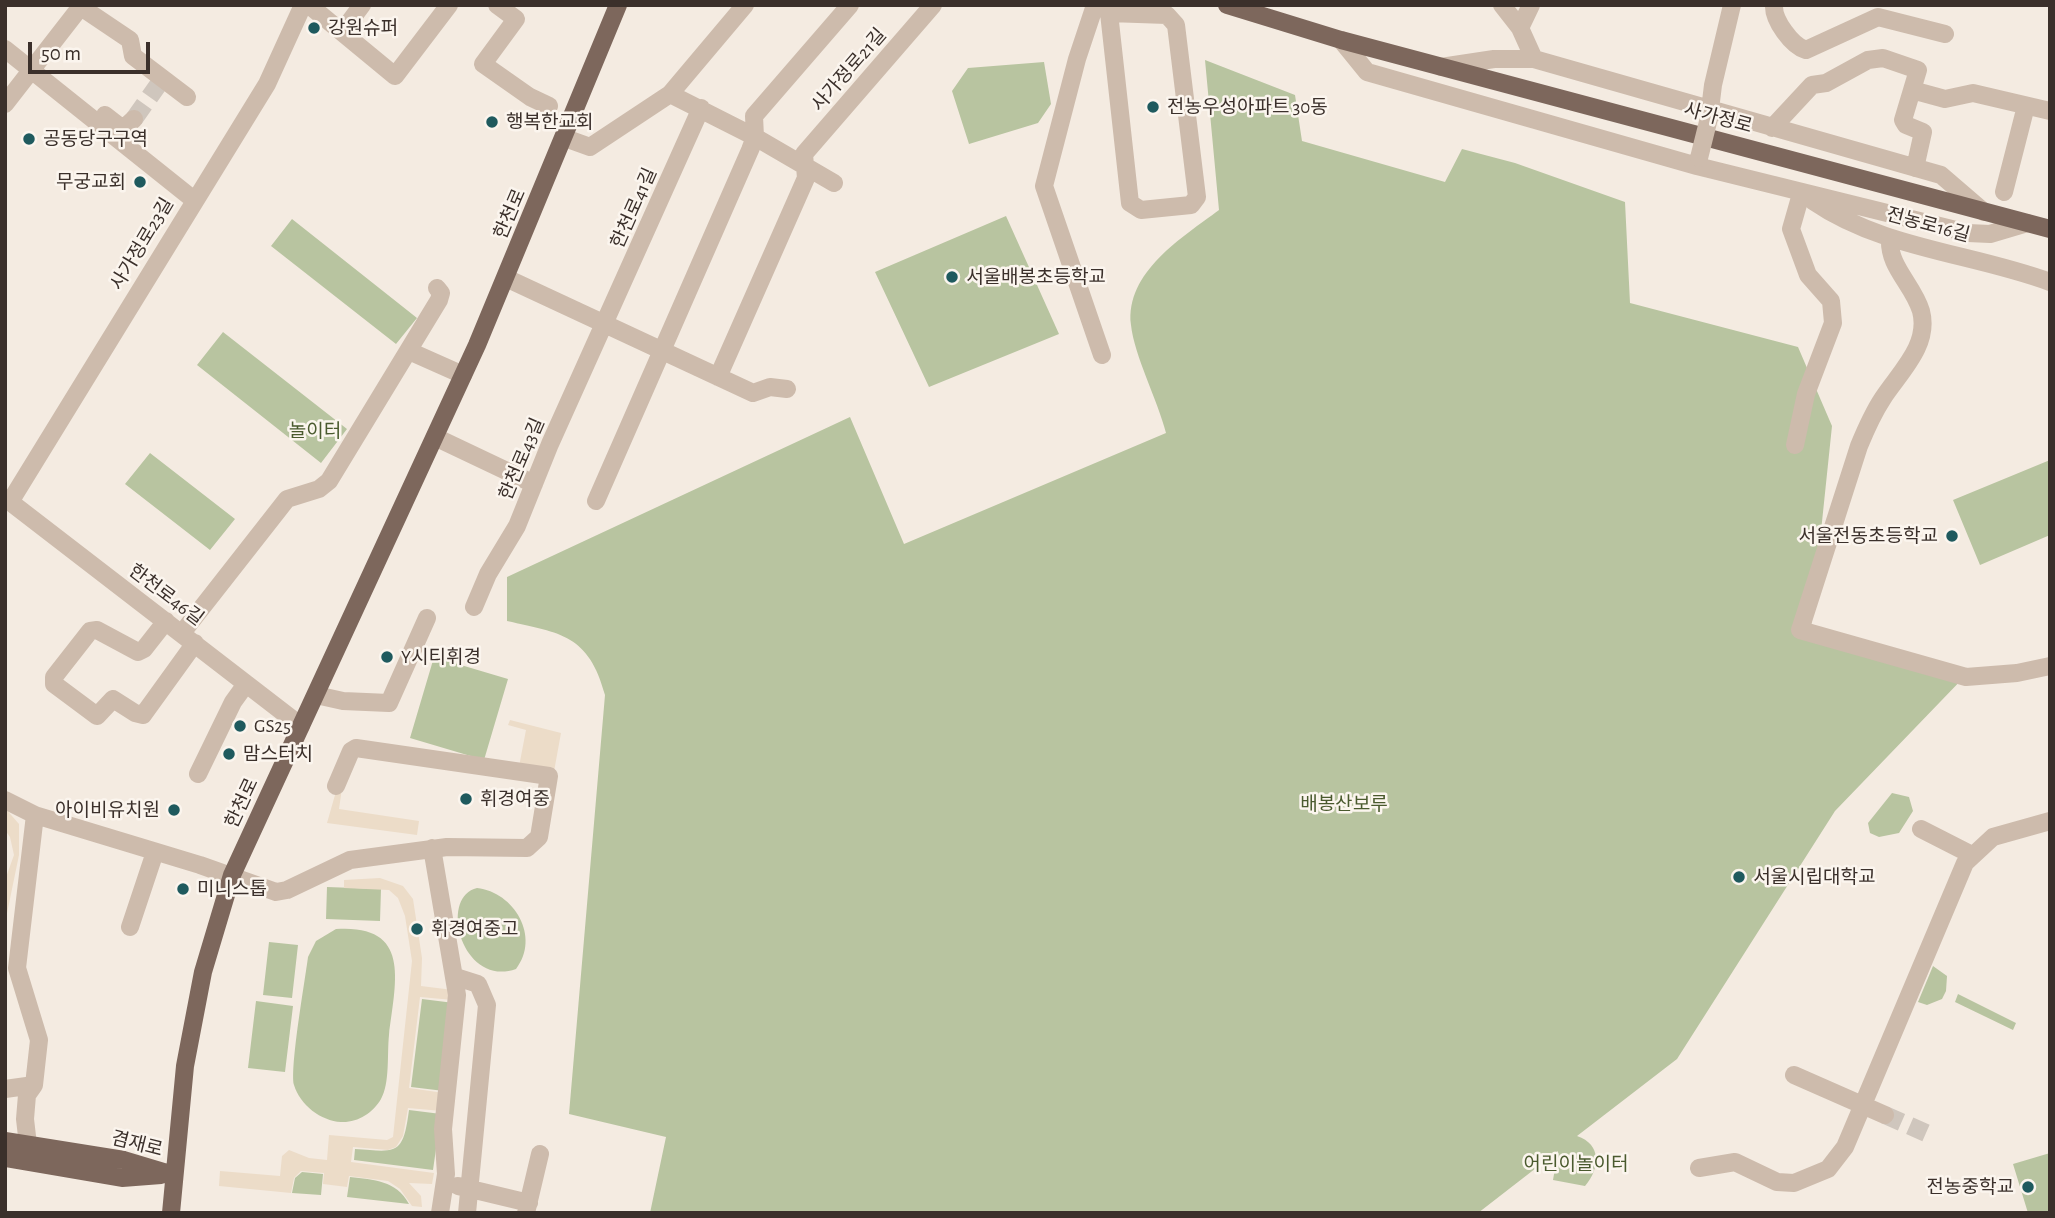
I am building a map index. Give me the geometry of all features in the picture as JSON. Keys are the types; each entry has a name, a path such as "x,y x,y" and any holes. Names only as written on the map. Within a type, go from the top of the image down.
{"main road":[{"name":"한천로","path":"171,1213 185,1066 198,999 232,876 463,376 565,138 618,5"},
{"name":"사가정로","path":"1227,5 1341,40 2050,229"},
{"name":"겸재로","path":"5,1141 124,1160 174,1175"},
{"name":"겸재로","path":"5,1158 122,1178 174,1175"}],"street":[{"name":"사가정로23길","path":"7,500 267,84 303,5"},
{"path":"309,5 395,76 449,5"},
{"path":"342,32 362,5"},
{"path":"497,5 516,19 483,64 530,97 549,106"},
{"path":"565,138 590,147 670,94 745,5"},
{"path":"596,501 755,136 754,116 850,5"},
{"name":"사가정로21길","path":"804,166 804,154 933,5"},
{"path":"1502,5 1520,28 1534,59"},
{"path":"1520,28 1531,5"},
{"path":"1698,162 1732,5"},
{"path":"1774,5 1776,16 1796,45 1807,50 1878,17 1945,34"},
{"path":"5,104 82,6 130,40 131,53 135,58 187,97"},
{"path":"1105,8 1167,15 1176,25 1197,197 1191,205 1141,211 1130,203 1105,8"},
{"path":"1102,355 1044,186 1077,59 1105,8"},
{"path":"1341,40 1367,72 1698,162 1801,194 1968,233 1990,234 2027,223"},
{"path":"5,50 194,200"},
{"name":"사가정로","path":"1772,128 1812,85 1826,83 1873,58 1916,68 1918,73 1903,120 1906,125 1923,132 1915,168"},
{"name":"사가정로","path":"1441,67 1494,59 1534,59 1710,113 1941,175 1984,212"},
{"path":"1912,90 1945,99 1968,92 2050,111"},
{"path":"670,94 755,136 834,183"},
{"path":"88,102 123,129 134,119"},
{"path":"2004,192 2026,106"},
{"name":"한천로41길","path":"604,324 701,108"},
{"path":"718,377 806,177 804,166"},
{"path":"1795,445 1806,394 1833,323 1831,300 1808,275 1791,229 1801,194"},
{"name":"전농로16길","path":"1801,194 1837,216 1889,238 1995,263 2050,282"},
{"path":"1889,238 1892,261 1922,314 1922,332 1916,352 1870,420 1859,446 1800,630 1969,677 2017,673 2050,666"},
{"path":"506,278 754,393 769,387 787,389"},
{"path":"166,621 144,649 138,652 93,630 54,677 54,684 97,716 113,699 143,715 189,638 287,499 319,489 330,481 439,300 441,293 437,288"},
{"name":"한천로43길","path":"474,607 534,484 604,324"},
{"path":"408,351 463,376"},
{"path":"435,437 534,484"},
{"name":"한천로46길","path":"7,500 301,726"},
{"path":"316,695 342,701 388,703 427,618"},
{"path":"198,774 233,702 246,684"},
{"path":"5,800 35,815 269,890 283,891 350,860 432,848 516,849 533,845 539,837 549,776 356,748 351,751 336,786"},
{"path":"28,1145 25,1119 27,1095 34,1085 39,1040 17,968 35,815"},
{"path":"1699,1168 1729,1161 1742,1164 1777,1182 1794,1183 1814,1177 1840,1157 1957,877 1972,855 1993,837 2050,821"},
{"path":"1921,829 1972,855"},
{"path":"432,848 457,995 443,1129 444,1183 440,1213"},
{"path":"130,927 155,852"},
{"path":"456,977 478,984 487,1005 467,1213"},
{"path":"1794,1074 1885,1115"},
{"path":"5,1089 34,1085"},
{"path":"444,1183 527,1208 540,1154"}],"green space":[{"path":"1205,60 1295,95 1302,141 1445,182 1462,149 1515,163 1625,202 1630,303 1798,347 1832,426 1811,627 1967,674 1835,811 1677,1059 1577,1136 1591,1145 1596,1158 1594,1172 1585,1186 1553,1180 1558,1151 1478,1213 650,1213 666,1137 569,1114 605,695 591,660 581,648 558,634 507,621 507,577 850,417 904,544 1166,433 1133,337 1132,306 1137,288 1159,258 1219,210"},
{"path":"1044,62 1051,104 1038,123 969,144 952,91 968,68"},
{"path":"1006,216 1059,334 929,387 875,272"},
{"path":"292,219 417,318 396,344 271,246"},
{"name":"놀이터","path":"223,332 347,429 321,463 197,365"},
{"path":"150,453 235,519 210,550 125,484"},
{"path":"2050,460 2050,535 1980,565 1953,500"},
{"path":"434,657 508,679 484,760 410,738"},
{"path":"1892,793 1909,797 1913,811 1899,833 1879,837 1870,833 1868,823"},
{"path":"327,887 381,889 380,921 326,919"},
{"path":"477,888 502,898 520,918 526,943 516,969 497,971 482,966 470,954 462,939 458,923 459,907 465,895"},
{"path":"336,929 361,930 378,936 388,947 394,961 395,977 384,1092 369,1113 347,1122 326,1119 312,1111 297,1092 293,1075 308,957 316,941"},
{"path":"269,942 298,945 292,998 263,995"},
{"path":"1933,966 1947,976 1946,991 1942,999 1927,1005 1918,1002"},
{"path":"1958,994 2016,1023 2013,1030 1955,1002"},
{"path":"422,999 454,1003 444,1091 411,1087"},
{"path":"256,1001 293,1006 285,1072 248,1068"},
{"path":"409,1110 441,1114 433,1170 354,1160 355,1149 380,1151 396,1148 404,1136"},
{"name":"전농중학교","path":"2050,1153 2050,1213 2028,1213 2013,1164"},
{"path":"302,1172 323,1174 321,1195 292,1193 295,1178"},
{"path":"350,1177 391,1186 404,1196 409,1204 347,1197"}],"shaded area":[{"path":"510,720 561,733 553,777 518,772 526,730 508,725"},
{"path":"337,788 342,788 339,809 419,821 417,835 327,823"},
{"path":"5,808 19,824 19,855 5,923 5,880 14,855 10,837 5,830"},
{"path":"380,878 403,886 413,899 422,958 421,986 453,990 453,1000 420,997 409,1088 444,1093 442,1111 408,1108 403,1136 396,1147 388,1150 353,1147 351,1162 434,1173 432,1184 409,1183 421,1196 422,1207 412,1206 400,1189 388,1181 349,1176 347,1187 323,1184 324,1173 301,1171 294,1178 291,1193 219,1186 220,1171 280,1176 282,1156 289,1150 309,1158 327,1160 329,1135 387,1140 393,1137 412,961 405,916 398,898 389,890 344,888 344,880"}],"tunnel":[{"path":"134,119 163,78"},
{"path":"1885,1115 1926,1133"}],"place":[{"name":"강원슈퍼","path":"314,28"},
{"name":"전농우성아파트 30동","path":"1153,107"},
{"name":"행복한교회","path":"492,122"},
{"name":"공동당구구역","path":"29,139"},
{"name":"무궁교회","path":"140,182"},
{"name":"서울배봉초등학교","path":"952,277"},
{"name":"서울전동초등학교","path":"1952,536"},
{"name":"Y시티휘경","path":"387,657"},
{"name":"GS25","path":"240,726"},
{"name":"맘스터치","path":"229,754"},
{"name":"휘경여중","path":"466,799"},
{"name":"아이비유치원","path":"174,810"},
{"name":"서울시립대학교","path":"1739,877"},
{"name":"미니스톱","path":"183,889"},
{"name":"휘경여중고","path":"417,929"},
{"name":"전농중학교","path":"2028,1187"}],"park label":[{"name":"배봉산보루","path":"1344,804"},
{"name":"어린이놀이터","path":"1576,1164"}]}
